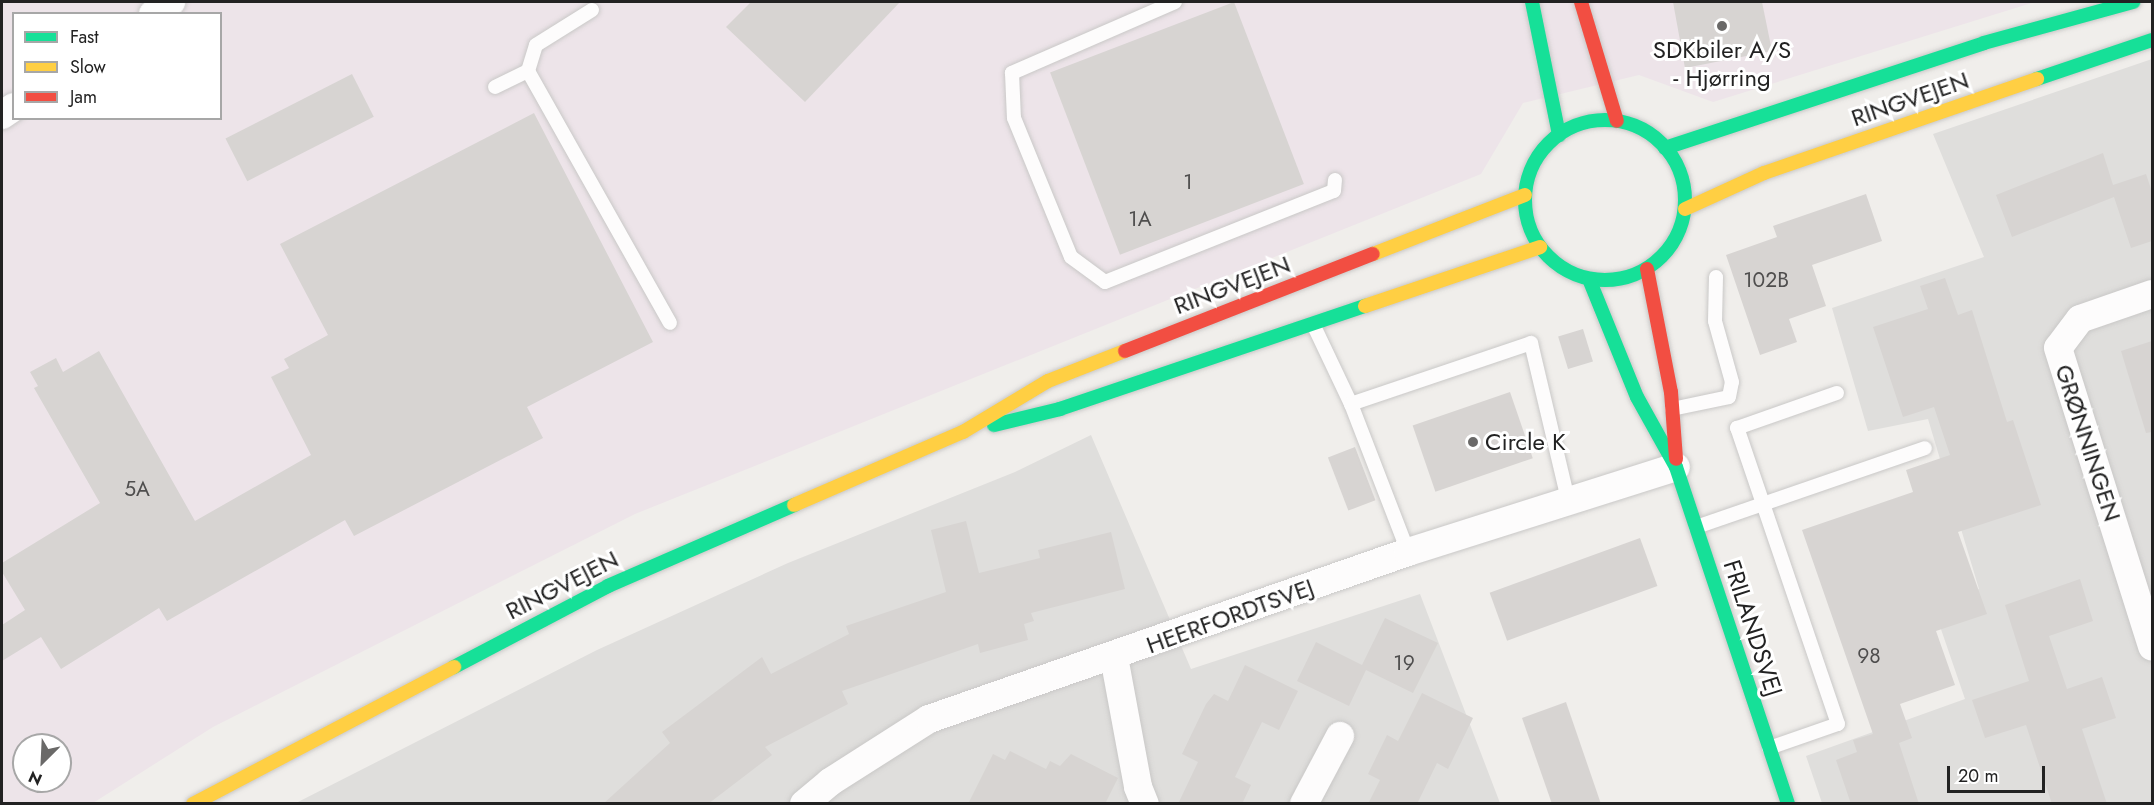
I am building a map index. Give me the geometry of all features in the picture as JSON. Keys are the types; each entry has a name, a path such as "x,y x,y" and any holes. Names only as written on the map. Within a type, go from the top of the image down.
{"main road":[{"path":"1532,2 1559,135"},
{"path":"1581,2 1617,122"},
{"name":"RINGVEJEN","path":"1665,148 1984,43 2133,2"},
{"name":"RINGVEJEN","path":"1685,208 1764,173 2152,39"},
{"path":"1597,121 1617,122 1652,135 1665,148 1684,187 1685,208 1670,246 1647,269 1609,280 1589,279 1570,272 1540,247 1526,213 1525,195 1530,172 1542,151 1559,135 1597,121"},
{"name":"RINGVEJEN","path":"193,804 608,586 963,432 1048,381 1525,195"},
{"name":"RINGVEJEN","path":"963,432 1060,409 1540,247"},
{"name":"FRILANDSVEJ","path":"1647,269 1672,409 1676,467"},
{"name":"FRILANDSVEJ","path":"1589,279 1637,397 1676,467 1788,804"}],"street":[{"path":"156,12 171,2"},
{"name":"GRØNNINGEN","path":"2152,294 2080,319 2058,348 2152,647"},
{"name":"HEERFORDTSVEJ","path":"804,804 830,782 929,719 1114,657 1408,552 1676,467"},
{"path":"1114,657 1138,787 1145,804"},
{"path":"1304,804 1340,736"}],"lane":[{"path":"1175,2 1012,73 1014,118 1071,257 1106,282 1334,191 1335,180"},
{"path":"591,10 536,45 528,71 670,323"},
{"path":"495,87 528,71"},
{"path":"1672,409 1729,397 1732,382 1715,321 1716,277"},
{"path":"1313,324 1351,404 1408,552"},
{"path":"1351,404 1531,343 1568,500"},
{"path":"1769,747 1838,724 1737,428 1837,393"},
{"path":"1696,527 1924,448"}],"shaded area":[{"path":"2,2 2035,2 1713,102 1639,75 1523,103 1481,174 635,514 213,727 93,803 2,804"},
{"path":"2152,59 2152,803 1822,803 1806,756 1965,699 1933,606 1979,589 1928,419 1868,431 1832,308 1984,257 1933,134"},
{"path":"1091,435 1191,669 1420,594 1500,803 294,804 597,650 788,563 1015,472"}],"building":[{"path":"751,2 900,2 805,102 726,27"},
{"path":"1234,2 1304,184 1120,255 1050,73"},
{"name":"SDKbiler A/S - Hjørring","path":"1673,2 1762,2 1772,51 1685,68"},
{"path":"352,74 374,117 247,181 225,138"},
{"path":"534,113 653,342 527,407 543,438 354,536 345,520 167,621 159,608 61,669 41,637 2,661 2,625 25,610 2,572 2,563 100,503 34,388 38,386 30,372 56,358 63,372 99,351 195,521 311,455 271,377 289,368 284,359 328,335 280,244"},
{"path":"2103,153 2113,185 2146,174 2152,192 2152,241 2131,248 2114,197 2012,237 1996,195"},
{"path":"1866,194 1882,241 1812,265 1826,306 1789,319 1797,342 1760,355 1726,255 1777,237 1773,226"},
{"path":"1945,278 1958,315 1972,310 2007,422 2013,420 2041,505 1958,532 1987,614 1936,631 1955,685 1900,704 1912,738 1899,743 1919,804 1851,804 1836,760 1857,752 1853,740 1873,734 1802,530 1913,492 1906,470 1950,455 1934,407 1903,417 1873,327 1928,309 1920,286"},
{"path":"1583,329 1593,362 1568,369 1558,337"},
{"path":"2152,341 2152,432 2146,433 2121,351"},
{"name":"Circle K","path":"1510,392 1533,458 1435,492 1413,426"},
{"path":"1355,447 1375,500 1348,511 1328,457"},
{"path":"966,521 979,573 1040,558 1038,550 1111,532 1125,589 1031,613 1034,621 1024,624 1028,640 980,653 978,644 842,691 848,704 765,747 772,755 708,804 603,804 670,743 662,732 762,657 771,674 849,634 846,626 946,592 931,530"},
{"path":"1640,538 1657,586 1507,641 1490,593"},
{"path":"2080,579 2093,621 2049,636 2067,689 2102,677 2116,718 2082,729 2107,804 2052,804 2026,725 1985,738 1972,700 2029,681 2005,605"},
{"path":"1385,618 1438,643 1413,693 1366,670 1349,706 1297,681 1316,642 1362,665"},
{"path":"1245,665 1298,691 1279,730 1262,722 1235,777 1251,785 1242,804 1178,804 1198,762 1182,754 1206,704 1214,694 1228,701"},
{"path":"1422,693 1473,718 1448,769 1437,763 1417,804 1368,804 1380,780 1368,774 1387,735 1398,741"},
{"path":"1566,702 1601,804 1552,804 1522,718"},
{"path":"1010,751 1046,769 1050,761 1060,766 1071,754 1118,778 1105,804 968,804 993,754 1005,760"}],"traffic: fast":[{"path":"1532,2 1559,135"},
{"path":"1665,148 1984,43 2133,2"},
{"path":"2037,79 2152,40"},
{"path":"1605,120 1635,126 1661,144 1679,170 1685,200 1679,230 1661,256 1635,274 1605,280 1575,274 1549,256 1531,230 1525,200 1531,170 1549,144 1575,126 1605,120"},
{"path":"1589,279 1637,397 1676,467 1788,804"},
{"path":"994,425 1060,409 1365,306"},
{"path":"454,667 608,586 794,505"}],"traffic: slow":[{"path":"1685,209 1764,173 2037,79"},
{"path":"1373,254 1525,195"},
{"path":"1365,306 1540,247"},
{"path":"794,505 963,432 1048,381 1125,351"},
{"path":"193,804 454,667"}],"traffic: jam":[{"path":"1581,2 1617,121"},
{"path":"1125,351 1373,254"},
{"path":"1647,269 1671,392 1676,459"}],"place":[{"name":"SDKbiler A/S - Hjørring","path":"1722,26"},
{"name":"Circle K","path":"1473,442"}]}
